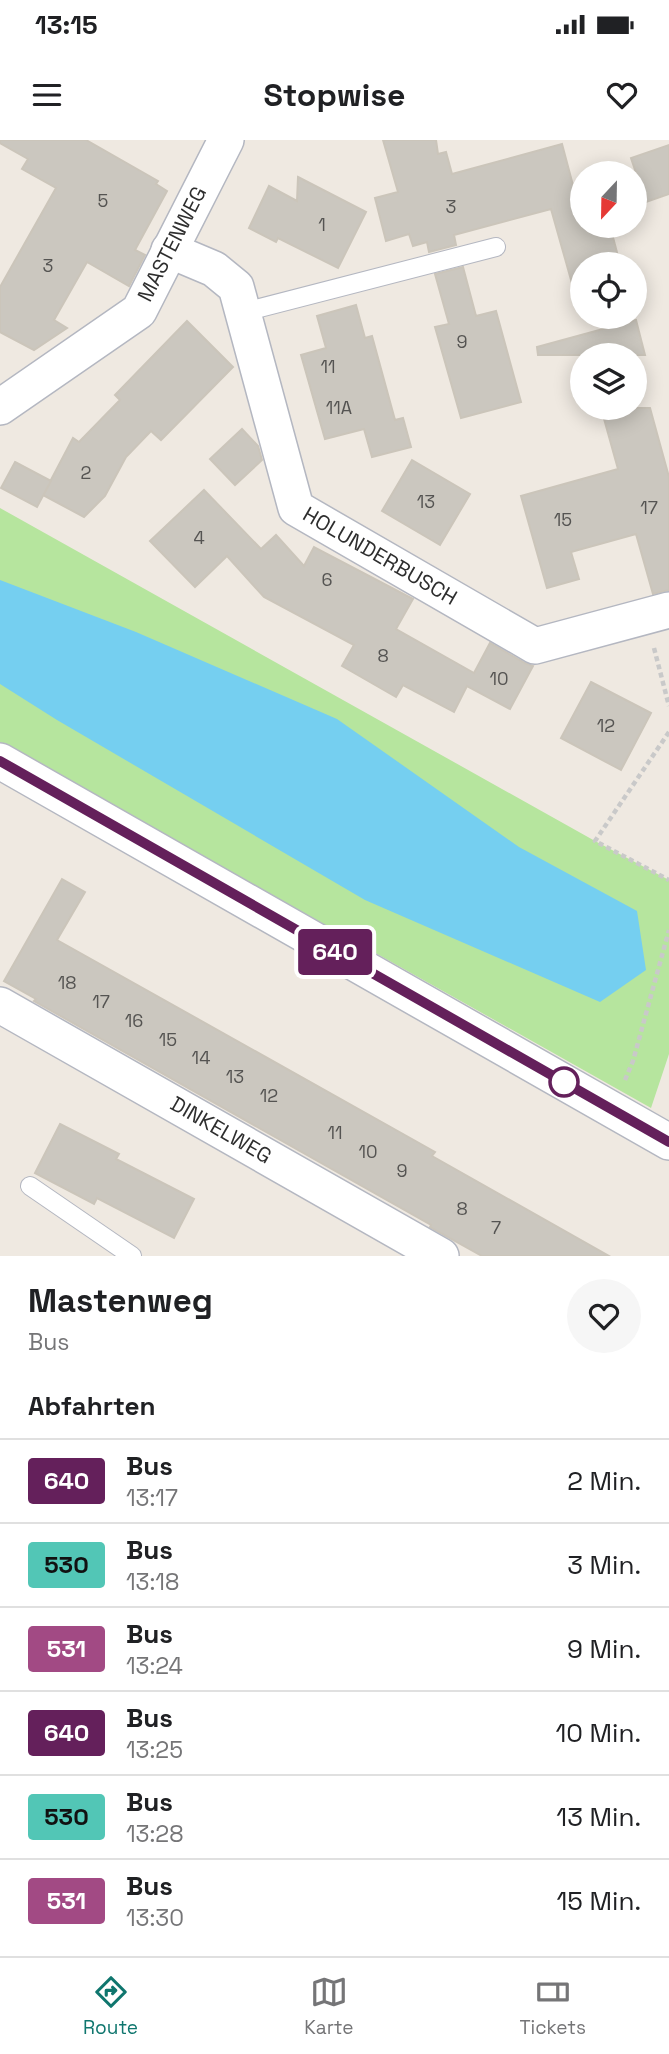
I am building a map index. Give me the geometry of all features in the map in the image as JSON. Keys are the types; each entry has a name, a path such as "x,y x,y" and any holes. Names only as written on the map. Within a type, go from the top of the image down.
{"street":[{"name":"MASTENWEG","path":"0,407 139,310 226,140"},
{"name":"HOLUNDERBUSCH","path":"169,250 214,269 236,287 296,508 535,646 657,613"},
{"path":"0,761 669,1142"},
{"name":"DINKELWEG","path":"0,1005 442,1256"}],"lane":[{"path":"244,312 496,247"},
{"path":"30,1186 132,1256"}],"path":[{"path":"657,613 669,706"},
{"path":"669,732 595,841 669,880"},
{"path":"612,1109 633,1061 669,930"}],"green space":[{"path":"0,508 669,880 669,1054 651,1108 0,742"}],"water":[{"path":"0,580 136,632 337,719 519,847 637,911 646,970 600,1002 365,900 57,720 0,684"}],"building":[{"path":"0,140 86,140 158,181 156,184 167,191 135,250 145,255 129,286 87,262 54,320 67,328 34,350 0,332 0,287 56,188 22,169 28,159 0,143"},
{"path":"383,140 436,140 438,154 446,152 452,174 562,144 570,174 570,238 613,238 617,252 570,252 570,276 551,209 454,235 456,245 429,252 427,242 413,246 409,234 386,241 375,198 398,192"},
{"path":"669,145 669,194 648,201 648,161 632,161 631,158"},
{"path":"298,177 366,212 338,268 278,238 276,242 249,228 269,186 297,201"},
{"path":"463,267 476,316 496,311 521,402 461,418 435,327 449,324 435,274"},
{"path":"356,305 365,338 372,336 395,420 403,418 411,447 372,457 364,429 325,439 301,355 326,348 317,316"},
{"path":"187,321 233,367 161,440 151,431 126,457 105,496 84,517 43,495 73,438 79,442 120,400 115,395"},
{"path":"603,329 638,329 642,343 570,343 570,355 538,355 537,347"},
{"path":"647,408 650,408 669,477 669,590 653,594 636,534 571,552 579,579 547,588 521,496 618,469 604,420 647,420"},
{"path":"242,429 258,446 262,460 235,485 210,459"},
{"path":"412,460 470,494 440,545 382,511"},
{"path":"15,462 51,481 37,507 1,488"},
{"path":"204,490 261,549 276,535 304,566 314,547 413,599 396,629 474,673 490,643 533,666 510,709 467,686 454,712 403,685 396,697 342,666 354,645 264,597 227,556 195,587 150,541"},
{"path":"591,682 651,713 621,770 561,738"},
{"path":"62,879 85,892 57,940 435,1152 432,1156 609,1256 482,1256 34,1001 36,999 4,981"},
{"path":"60,1124 119,1154 116,1159 194,1199 174,1238 97,1198 94,1204 35,1173"}],"bus line":[{"name":"640","path":"0,761 669,1142"}]}
